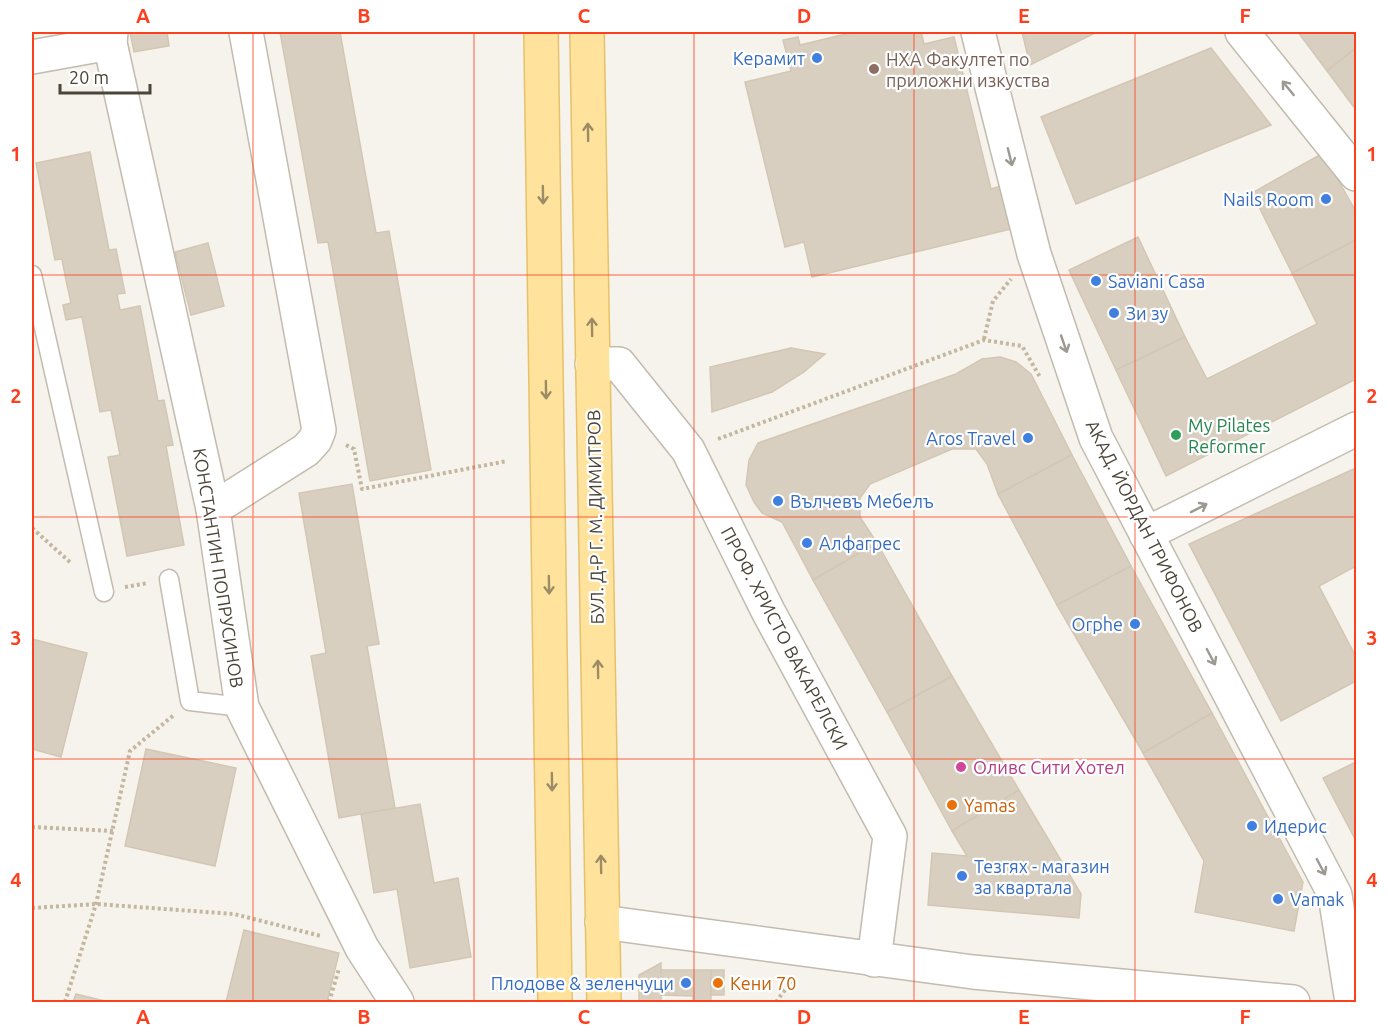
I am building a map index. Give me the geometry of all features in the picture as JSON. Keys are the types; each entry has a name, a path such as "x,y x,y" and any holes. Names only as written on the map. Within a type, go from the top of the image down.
{"main road":[{"path":"541,32 555,1002"},
{"name":"БУЛ. Д-Р Г. М. ДИМИТРОВ","path":"591,32 592,364 604,1002"}],"street":[{"path":"213,509 306,450 315,440 319,430 246,32"},
{"name":"АКАД. ЙОРДАН ТРИФОНОВ","path":"978,32 1034,254 1096,438 1335,895 1352,1002"},
{"path":"1242,32 1356,174"},
{"path":"32,57 111,37"},
{"name":"КОНСТАНТИН ПОПРУСИНОВ","path":"111,37 213,509 242,707 362,948 398,1002"},
{"name":"ПРОФ. ХРИСТО ВАКАРЕЛСКИ","path":"592,364 619,364 688,450 768,611 890,836 874,960"},
{"path":"1146,534 1356,429"},
{"path":"602,922 973,972 1293,1002"}],"lane":[{"path":"32,275 104,592"},
{"path":"169,579 190,701 242,707"}],"path":[{"path":"984,340 993,302 1034,254"},
{"path":"688,450 984,340 1022,346 1042,381"},
{"path":"319,430 354,449 362,489 507,461"},
{"path":"65,1002 96,904 130,751 190,701"},
{"path":"32,827 112,831"},
{"path":"32,908 96,904 234,914 326,937"}],"building":[{"path":"130,32 167,32 169,46 134,52"},
{"path":"280,32 340,32 376,233 389,231 431,470 370,481 328,242 318,243"},
{"path":"854,32 921,32 924,44 954,37 991,189 1001,186 1011,229 812,277 804,242 785,247 745,82 791,71 783,40 798,37 800,45"},
{"path":"1022,32 1097,32 1030,65"},
{"path":"1298,32 1356,32 1356,48 1327,71"},
{"path":"1211,48 1271,125 1076,204 1041,117"},
{"path":"1356,48 1356,110 1327,71"},
{"path":"90,152 109,250 116,249 125,293 117,294 120,310 140,306 158,401 164,400 173,445 166,446 184,545 127,556 108,457 120,455 111,410 100,412 82,317 66,320 63,305 71,303 62,259 55,260 36,163"},
{"path":"1323,153 1356,212 1356,240 1292,273 1252,193"},
{"path":"1138,237 1185,337 1116,370 1069,270"},
{"path":"1356,240 1356,379 1166,476 1116,370 1185,337 1207,379 1317,324 1292,273"},
{"path":"208,243 224,306 191,315 175,252"},
{"path":"791,348 825,354 804,372 772,392 712,412 710,367"},
{"path":"1000,357 1016,362 1031,374 1072,455 998,494 987,464 976,449 952,449 870,484 860,498 860,517 877,543 813,580 782,522 762,513 746,485 749,460 758,443 956,374 982,359"},
{"path":"1072,455 1131,566 1057,605 998,494"},
{"path":"1356,468 1356,566 1319,586 1356,657 1356,681 1281,721 1189,544"},
{"path":"352,484 379,644 367,646 395,808 339,818 311,656 326,653 299,493"},
{"path":"877,543 952,676 887,712 813,580"},
{"path":"1131,566 1212,713 1143,753 1057,605"},
{"path":"32,639 87,653 61,757 32,749"},
{"name":"Оливс Сити Хотел","path":"952,676 1019,790 952,831 887,712"},
{"path":"1212,713 1303,882 1294,931 1195,912 1204,861 1143,753"},
{"path":"146,749 236,768 215,866 125,846"},
{"path":"1356,762 1356,841 1323,778"},
{"path":"1019,790 1081,894 1079,918 928,905 932,853 967,856 952,831"},
{"path":"420,804 434,883 458,878 471,957 410,968 397,889 374,893 361,814"},
{"path":"244,930 339,953 327,1002 226,1002"},
{"path":"661,963 661,1002 639,1002 639,975"},
{"name":"Плодове & зеленчуци","path":"661,970 711,970 711,1002 693,1002 693,996 661,995"},
{"name":"Кени 70","path":"711,970 724,970 724,995 711,995"},
{"path":"76,994 109,1002 73,1002"}],"place":[{"name":"Керамит","path":"817,58"},
{"name":"НХА Факултет по приложни изкуства","path":"874,69"},
{"name":"Nails Room","path":"1326,199"},
{"name":"Saviani Casa","path":"1096,281"},
{"name":"Зи зу","path":"1114,313"},
{"name":"My Pilates Reformer","path":"1176,435"},
{"name":"Aros Travel","path":"1028,438"},
{"name":"Вълчевъ Мебелъ","path":"778,501"},
{"name":"Алфагрес","path":"807,543"},
{"name":"Orphe","path":"1135,624"},
{"name":"Оливс Сити Хотел","path":"961,767"},
{"name":"Yamas","path":"952,805"},
{"name":"Идерис","path":"1252,826"},
{"name":"Тезгях - магазин за квартала","path":"962,876"},
{"name":"Vamak","path":"1278,899"},
{"name":"Плодове & зеленчуци","path":"686,983"},
{"name":"Кени 70","path":"718,983"}]}
